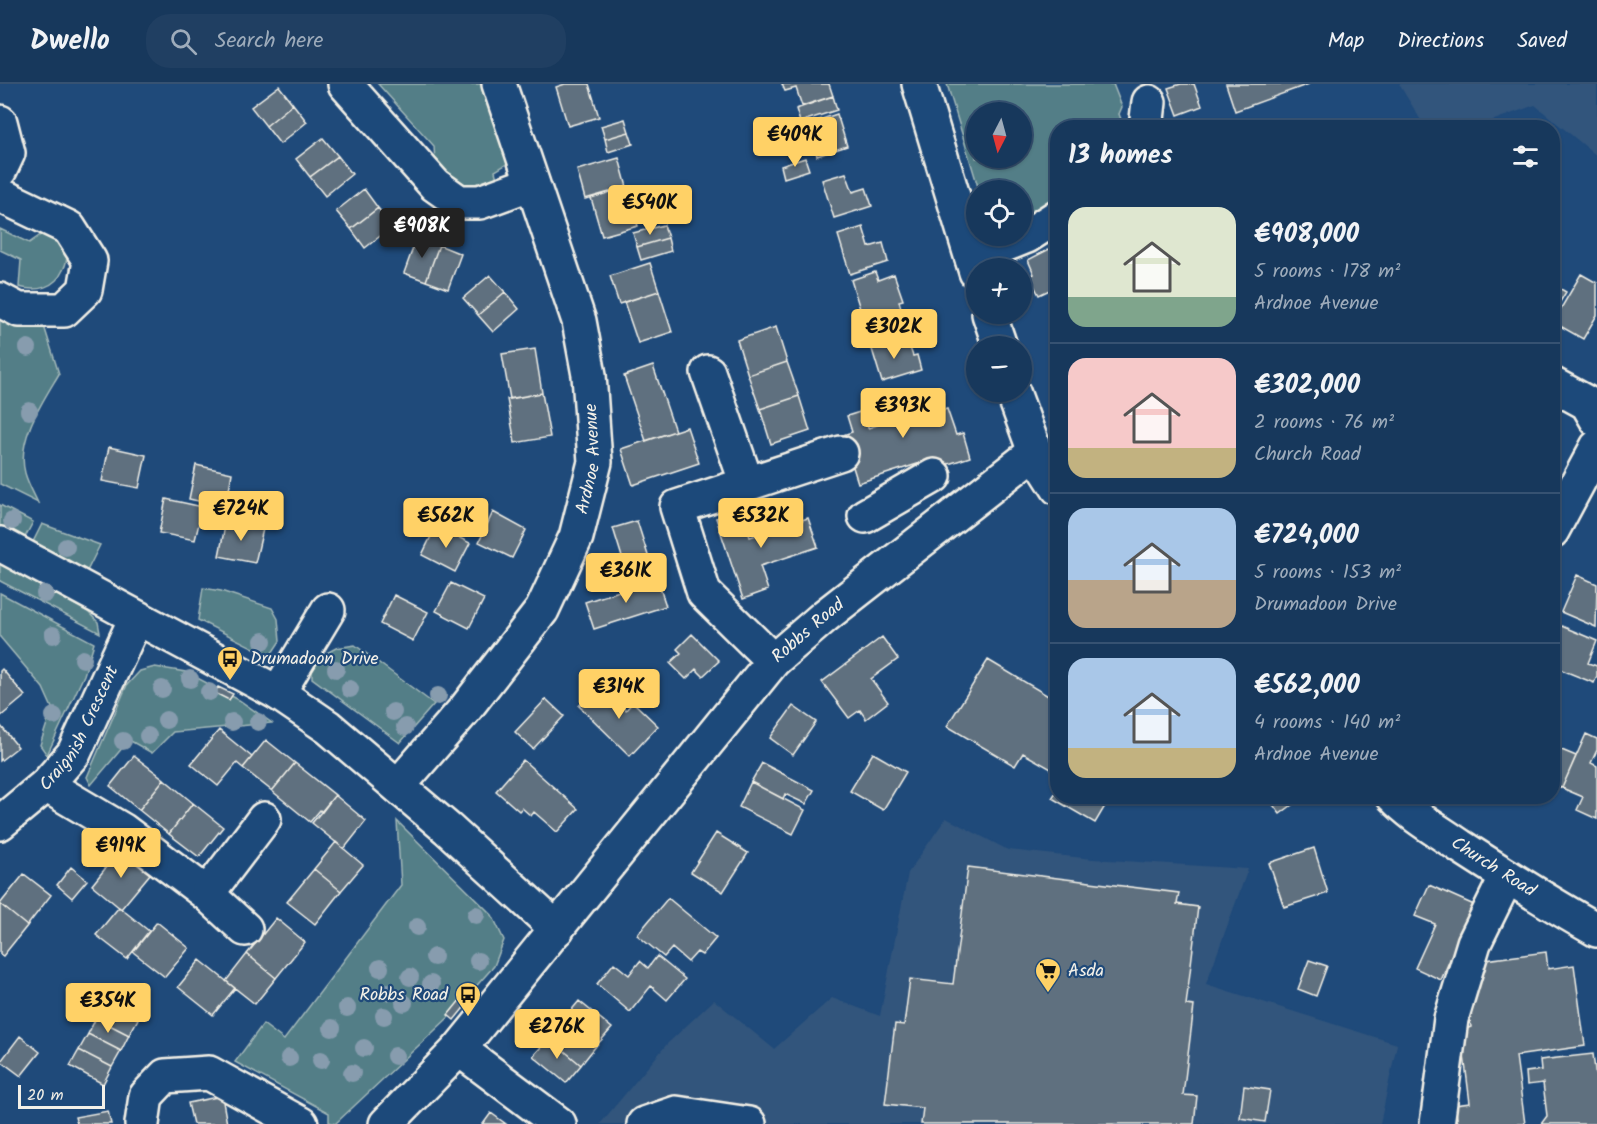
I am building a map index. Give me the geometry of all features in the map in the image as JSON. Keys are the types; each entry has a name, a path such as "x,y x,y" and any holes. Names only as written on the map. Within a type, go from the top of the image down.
{"street":[{"path":"345,84 435,185 459,202 480,202 532,183"},
{"name":"Ardnoe Avenue","path":"398,786 466,708 542,610 576,537 595,462 589,375 579,321 498,84"},
{"path":"919,84 972,258"},
{"path":"0,122 8,153 0,170"},
{"path":"0,195 69,228 90,261 85,290 64,310 19,310 0,300"},
{"path":"987,258 1050,221"},
{"path":"708,372 747,484"},
{"path":"1560,388 1587,403 1597,420"},
{"path":"1017,402 1035,452 1050,475"},
{"path":"1560,516 1597,447"},
{"name":"Robbs Road","path":"386,1124 459,1049 773,661 825,616 1035,452"},
{"path":"773,661 704,593 677,507 841,453"},
{"path":"865,516 934,476"},
{"path":"899,497 906,514 924,539"},
{"path":"0,544 278,693 328,727 398,786 557,929"},
{"path":"278,693 328,610"},
{"name":"Craignish Crescent","path":"0,823 46,785 74,753 136,618"},
{"path":"46,785 122,830 207,894 245,929"},
{"name":"Church Road","path":"1408,804 1507,876 1549,904 1597,930"},
{"path":"207,894 264,819"},
{"path":"1437,1124 1451,1019 1474,943 1507,876"},
{"path":"459,1049 560,1124"},
{"path":"142,1124 146,1096 165,1076 209,1073 302,1124"},
{"path":"644,1124 676,1113 749,1124"}],"shaded area":[{"path":"1399,84 1597,84 1597,156 1560,126 1560,120 1553,120 1535,105 1494,120 1421,120"},
{"path":"946,818 1008,850 1093,859 1248,869 1206,984 1397,1044 1380,1124 600,1124 667,1044 714,1000 774,1049 832,998 880,1016 908,873"}],"green space":[{"path":"378,84 482,84 507,164 495,171 497,179 472,186 461,186 435,162 434,146"},
{"path":"947,84 1113,84 1122,107 1119,114 1121,120 1050,120 1050,207 1032,219 1032,180 976,180 972,168 1032,168 1032,102 966,102 966,147"},
{"path":"52,227 67,254 60,276 50,285 39,289 19,287 21,260 0,250 0,229 29,243"},
{"path":"0,315 44,326 59,374 33,421 24,447 25,473 38,503 0,484"},
{"path":"0,505 33,522 24,539 0,526"},
{"path":"42,524 100,545 87,571 32,544"},
{"path":"0,564 88,612 98,622 100,633 0,581"},
{"path":"203,588 221,591 272,608 278,619 280,641 270,656 198,620"},
{"path":"0,593 94,643 84,675 47,755 40,745 52,708 43,688 0,637"},
{"path":"355,645 434,704 400,743 312,678 312,661 336,648"},
{"path":"155,667 186,672 239,700 272,723 173,732 152,753 129,740 91,785 87,777 127,685 140,671"},
{"path":"397,821 492,915 504,940 494,966 448,1018 335,1124 329,1122 329,1113 235,1062 263,1024 284,1040 401,885"}],"building":[{"path":"565,84 589,84 599,117 568,126 556,87"},
{"path":"782,84 829,84 833,96 802,106 796,88 785,91"},
{"path":"1181,84 1194,84 1202,106 1178,115 1168,88"},
{"path":"1226,84 1309,84 1235,111"},
{"path":"279,86 293,104 266,126 251,107"},
{"path":"833,96 837,110 800,122 796,109"},
{"path":"293,104 307,122 280,144 266,126"},
{"path":"837,114 847,146 817,156 813,141 789,149 784,132"},
{"path":"625,119 629,132 605,139 601,126"},
{"path":"629,132 633,144 608,152 605,139"},
{"path":"323,138 338,156 310,177 296,159"},
{"path":"338,156 352,174 325,196 310,177"},
{"path":"619,158 627,187 585,199 577,170"},
{"path":"805,158 809,170 784,178 781,166"},
{"path":"846,173 853,192 866,188 872,206 834,218 822,180"},
{"path":"627,187 638,226 602,236 591,198"},
{"path":"364,189 378,208 351,229 336,211"},
{"path":"378,208 393,226 365,248 351,229"},
{"path":"664,225 668,238 637,247 633,233"},
{"path":"863,227 869,247 883,243 888,262 850,274 838,235"},
{"path":"417,237 439,245 426,281 404,273"},
{"path":"668,238 671,251 641,260 637,247"},
{"path":"439,245 461,254 448,289 426,281"},
{"path":"1050,249 1050,290 1039,295 1032,282 1034,274 1032,258"},
{"path":"650,263 659,291 619,304 610,276"},
{"path":"875,272 878,280 894,274 903,300 899,301 903,316 866,328 851,280"},
{"path":"1581,274 1597,283 1597,315 1583,339 1560,326 1560,310"},
{"path":"490,275 505,292 478,315 463,298"},
{"path":"1560,289 1566,292 1560,302"},
{"path":"659,291 672,332 638,343 624,302"},
{"path":"505,292 519,309 493,332 478,315"},
{"path":"890,326 894,338 871,346 867,334"},
{"path":"776,327 787,362 748,375 737,340"},
{"path":"894,338 897,348 909,345 913,356 917,355 921,370 882,382 871,346"},
{"path":"535,349 542,393 510,399 502,354"},
{"path":"787,362 799,396 760,409 748,375"},
{"path":"653,366 675,431 646,441 624,376"},
{"path":"542,393 550,437 515,443 507,399"},
{"path":"938,394 943,410 947,409 956,435 963,433 970,457 936,468 933,459 858,483 843,435 852,432 847,416 863,411 868,428 877,425 871,408 890,403 896,420 901,417 896,400 915,395 922,417 926,415 921,399"},
{"path":"799,396 810,431 771,444 760,409"},
{"path":"687,427 699,463 633,485 621,449"},
{"path":"109,447 146,455 139,488 102,481"},
{"path":"196,465 232,473 226,507 189,499"},
{"path":"166,499 203,507 195,540 159,533"},
{"path":"741,510 750,537 808,518 818,547 760,566 768,590 743,599 716,518"},
{"path":"493,512 526,530 512,558 479,542"},
{"path":"226,521 263,529 255,563 219,556"},
{"path":"637,521 653,571 607,585 601,564 622,557 613,528"},
{"path":"436,526 470,543 455,572 422,555"},
{"path":"1577,575 1597,584 1596,627 1561,612"},
{"path":"657,579 666,606 594,629 585,602"},
{"path":"451,583 484,599 469,628 436,611"},
{"path":"394,595 428,612 413,641 380,624"},
{"path":"1560,625 1597,641 1588,663 1597,666 1594,683 1560,669"},
{"path":"692,634 719,661 703,676 696,669 686,679 670,663 681,653 677,649"},
{"path":"882,637 898,659 871,679 888,702 866,719 860,710 849,718 822,682"},
{"path":"988,660 1050,697 1050,768 1023,753 1015,766 947,726"},
{"path":"2,669 25,696 0,717 0,671"},
{"path":"600,684 626,710 633,702 658,726 630,756 579,706"},
{"path":"218,687 233,694 229,700 215,693"},
{"path":"546,699 564,716 533,749 515,732"},
{"path":"793,706 816,722 793,755 770,738"},
{"path":"0,725 18,747 0,761"},
{"path":"219,730 252,757 243,768 237,763 218,786 191,764"},
{"path":"1586,734 1597,739 1597,750 1591,763 1597,766 1597,819 1577,810 1583,797 1562,788"},
{"path":"266,740 295,763 272,791 243,768"},
{"path":"1560,749 1576,756 1562,788 1560,787"},
{"path":"873,753 906,772 883,810 850,791"},
{"path":"134,756 164,779 139,810 110,786"},
{"path":"523,760 578,809 557,832 534,812 531,816 522,808 519,811 496,791"},
{"path":"295,763 335,795 322,812 320,810 310,822 272,791"},
{"path":"762,763 814,790 806,804 785,794 783,799 751,782"},
{"path":"164,779 193,803 169,834 139,810"},
{"path":"751,782 805,810 793,834 739,807"},
{"path":"335,795 366,821 344,849 312,823"},
{"path":"193,803 223,827 199,857 169,834"},
{"path":"1062,804 1106,804 1095,823"},
{"path":"1272,804 1293,804 1280,814"},
{"path":"716,833 748,853 723,892 691,872"},
{"path":"336,842 363,865 341,891 314,869"},
{"path":"1314,848 1328,893 1284,907 1269,863"},
{"path":"120,850 150,874 121,909 92,885"},
{"path":"71,867 87,880 72,898 57,885"},
{"name":"Asda","path":"968,867 1179,893 1177,904 1198,907 1186,1005 1194,1006 1183,1095 1197,1096 1194,1124 921,1124 923,1108 885,1104 895,1024 904,1025 910,979 953,984"},
{"path":"314,869 341,891 315,924 287,902"},
{"path":"24,874 51,895 27,926 0,904"},
{"path":"1429,885 1474,905 1441,980 1415,968 1435,924 1415,916"},
{"path":"668,898 716,938 702,955 697,952 688,962 672,948 664,957 637,935"},
{"path":"0,904 27,926 3,956 0,954"},
{"path":"119,907 149,931 127,959 96,935"},
{"path":"276,918 305,942 276,978 247,954"},
{"path":"157,922 189,948 165,977 133,952"},
{"path":"1546,952 1548,969 1574,965 1585,1046 1516,1056 1525,1124 1458,1124 1455,1105 1470,1103 1461,1031 1471,1027 1466,994 1485,960"},
{"path":"247,954 276,978 255,1004 226,981"},
{"path":"657,956 685,979 667,1000 651,986 630,1012 597,984 614,963 629,975 640,961 648,968"},
{"path":"200,960 235,988 213,1015 178,987"},
{"path":"1309,960 1327,966 1316,996 1298,989"},
{"path":"461,999 467,1004 454,1020 448,1015"},
{"path":"106,1001 138,1019 129,1035 96,1018"},
{"path":"579,1001 612,1028 596,1046 564,1019"},
{"path":"96,1018 129,1035 121,1051 88,1034"},
{"path":"564,1019 596,1046 581,1065 549,1038"},
{"path":"88,1034 121,1051 112,1067 79,1050"},
{"path":"20,1036 40,1052 21,1076 1,1061"},
{"path":"549,1038 581,1065 566,1083 533,1056"},
{"path":"79,1050 112,1067 103,1084 70,1066"},
{"path":"1593,1054 1597,1087 1597,1124 1541,1124 1547,1116 1543,1083 1527,1085 1526,1072 1541,1070 1540,1060"},
{"path":"1244,1086 1270,1090 1265,1122 1240,1118"},
{"path":"222,1096 227,1124 193,1124 188,1103"},
{"path":"108,1111 111,1124 77,1124 75,1117"},
{"path":"491,1113 506,1124 483,1124"}],"place":[{"name":"Drumadoon Drive","path":"230,682"},
{"name":"Asda","path":"1048,994"},
{"name":"Robbs Road","path":"468,1018"}]}
